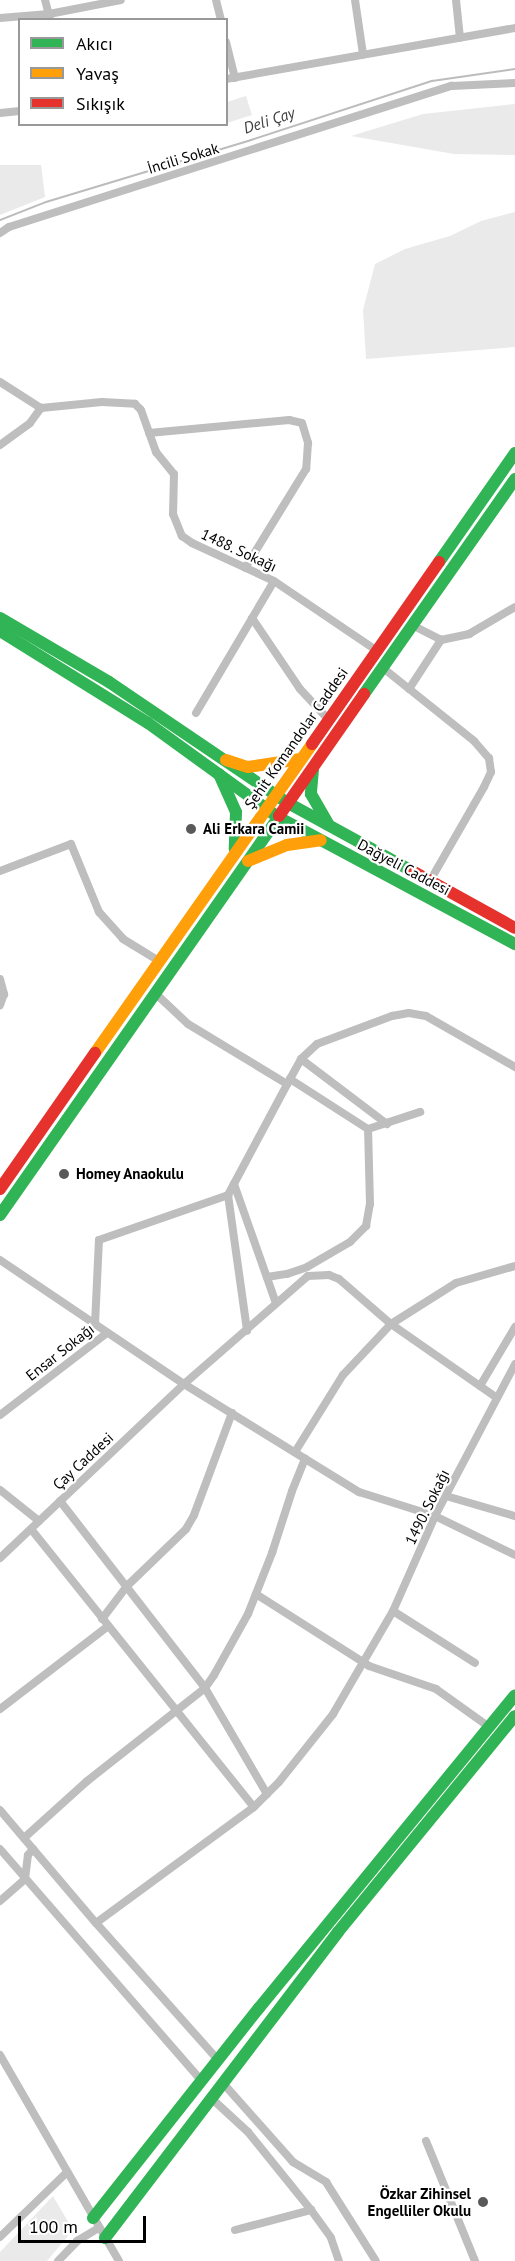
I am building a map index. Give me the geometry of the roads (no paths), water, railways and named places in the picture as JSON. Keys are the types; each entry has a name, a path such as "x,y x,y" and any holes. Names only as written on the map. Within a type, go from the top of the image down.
{"street":[{"path":"45,0 50,17"},
{"path":"0,18 50,17 121,0"},
{"path":"216,0 220,18"},
{"path":"355,0 363,54"},
{"path":"456,0 460,38"},
{"path":"228,57 231,79 515,28"},
{"name":"İncili Sokak","path":"0,233 9,227 452,86 515,83"},
{"path":"0,113 18,111"},
{"path":"0,382 41,408 30,423 0,445"},
{"name":"1488. Sokağı","path":"41,408 131,402 141,410 156,452 174,474 173,514 178,531 192,543 274,581 376,650"},
{"path":"148,433 289,420 302,423 308,443 306,469 244,568"},
{"name":"Şehit Komandolar Caddesi","path":"0,1189 264,807 276,794 515,453"},
{"name":"Şehit Komandolar Caddesi","path":"0,1215 515,479"},
{"path":"196,713 274,581"},
{"path":"412,626 441,640 469,634 515,607"},
{"name":"Dağyeli Caddesi","path":"0,618 109,682 288,803 515,928"},
{"path":"252,618 300,689 328,719"},
{"name":"Dağyeli Caddesi","path":"0,631 148,723 278,817 515,944"},
{"path":"409,689 441,640"},
{"path":"383,668 474,741 489,758 491,772 430,881"},
{"path":"226,760 248,767 300,759"},
{"path":"314,766 311,794 329,825"},
{"path":"219,774 236,813 235,852"},
{"path":"248,861 287,845 321,840"},
{"path":"0,871 71,844 99,912 123,939 159,961"},
{"path":"0,979 4,994 0,1005"},
{"path":"155,993 188,1024 368,1129 420,1112"},
{"path":"247,1331 228,1195 301,1059 316,1044 392,1016 409,1013 426,1016 515,1067"},
{"path":"301,1059 387,1124"},
{"path":"267,1277 287,1274 307,1267 350,1242 366,1226 370,1204 368,1129"},
{"path":"234,1184 276,1304"},
{"path":"95,1324 99,1240 228,1195"},
{"path":"0,1260 184,1384 359,1491 435,1516 515,1555"},
{"path":"295,1452 343,1375 391,1324 456,1283 515,1266"},
{"name":"Çay Caddesi","path":"0,1558 184,1384 308,1276 329,1275 339,1279 391,1324 497,1398"},
{"path":"480,1386 515,1327"},
{"name":"Ensar Sokağı","path":"0,1415 107,1333"},
{"name":"1490. Sokağı","path":"96,1923 254,1807 333,1714 393,1611 435,1516 515,1364"},
{"path":"0,1709 105,1622 127,1586 186,1529 194,1515 232,1413"},
{"path":"24,1838 86,1782 205,1688 248,1614 305,1458"},
{"path":"0,1490 39,1521"},
{"path":"446,1496 515,1516"},
{"path":"60,1501 205,1688 267,1794"},
{"path":"31,1529 254,1807"},
{"path":"256,1594 336,1648 372,1668 436,1689 489,1727"},
{"path":"393,1611 475,1663"},
{"path":"99,2228 218,2060 515,1695"},
{"path":"58,2261 77,2241 99,2228 210,2097 338,1932 515,1716"},
{"path":"0,1810 96,1923 218,2060"},
{"path":"0,1849 202,2081"},
{"path":"0,1901 25,1879 28,1855 33,1849"},
{"path":"0,2055 119,2261"},
{"path":"222,2082 293,2162 326,2182 376,2261"},
{"path":"210,2097 248,2132 311,2210 331,2238 339,2261"},
{"path":"426,2141 475,2261"},
{"path":"0,2237 67,2172"},
{"path":"235,2230 311,2210"}],"waterway":[{"name":"Deli Çay","path":"0,220 46,202 248,141 432,81 515,69"}],"place":[{"name":"Ali Erkara Camii","path":"191,829"},
{"name":"Homey Anaokulu","path":"64,1174"},
{"name":"Özkar Zihinsel Engelliler Okulu","path":"483,2202"}]}
